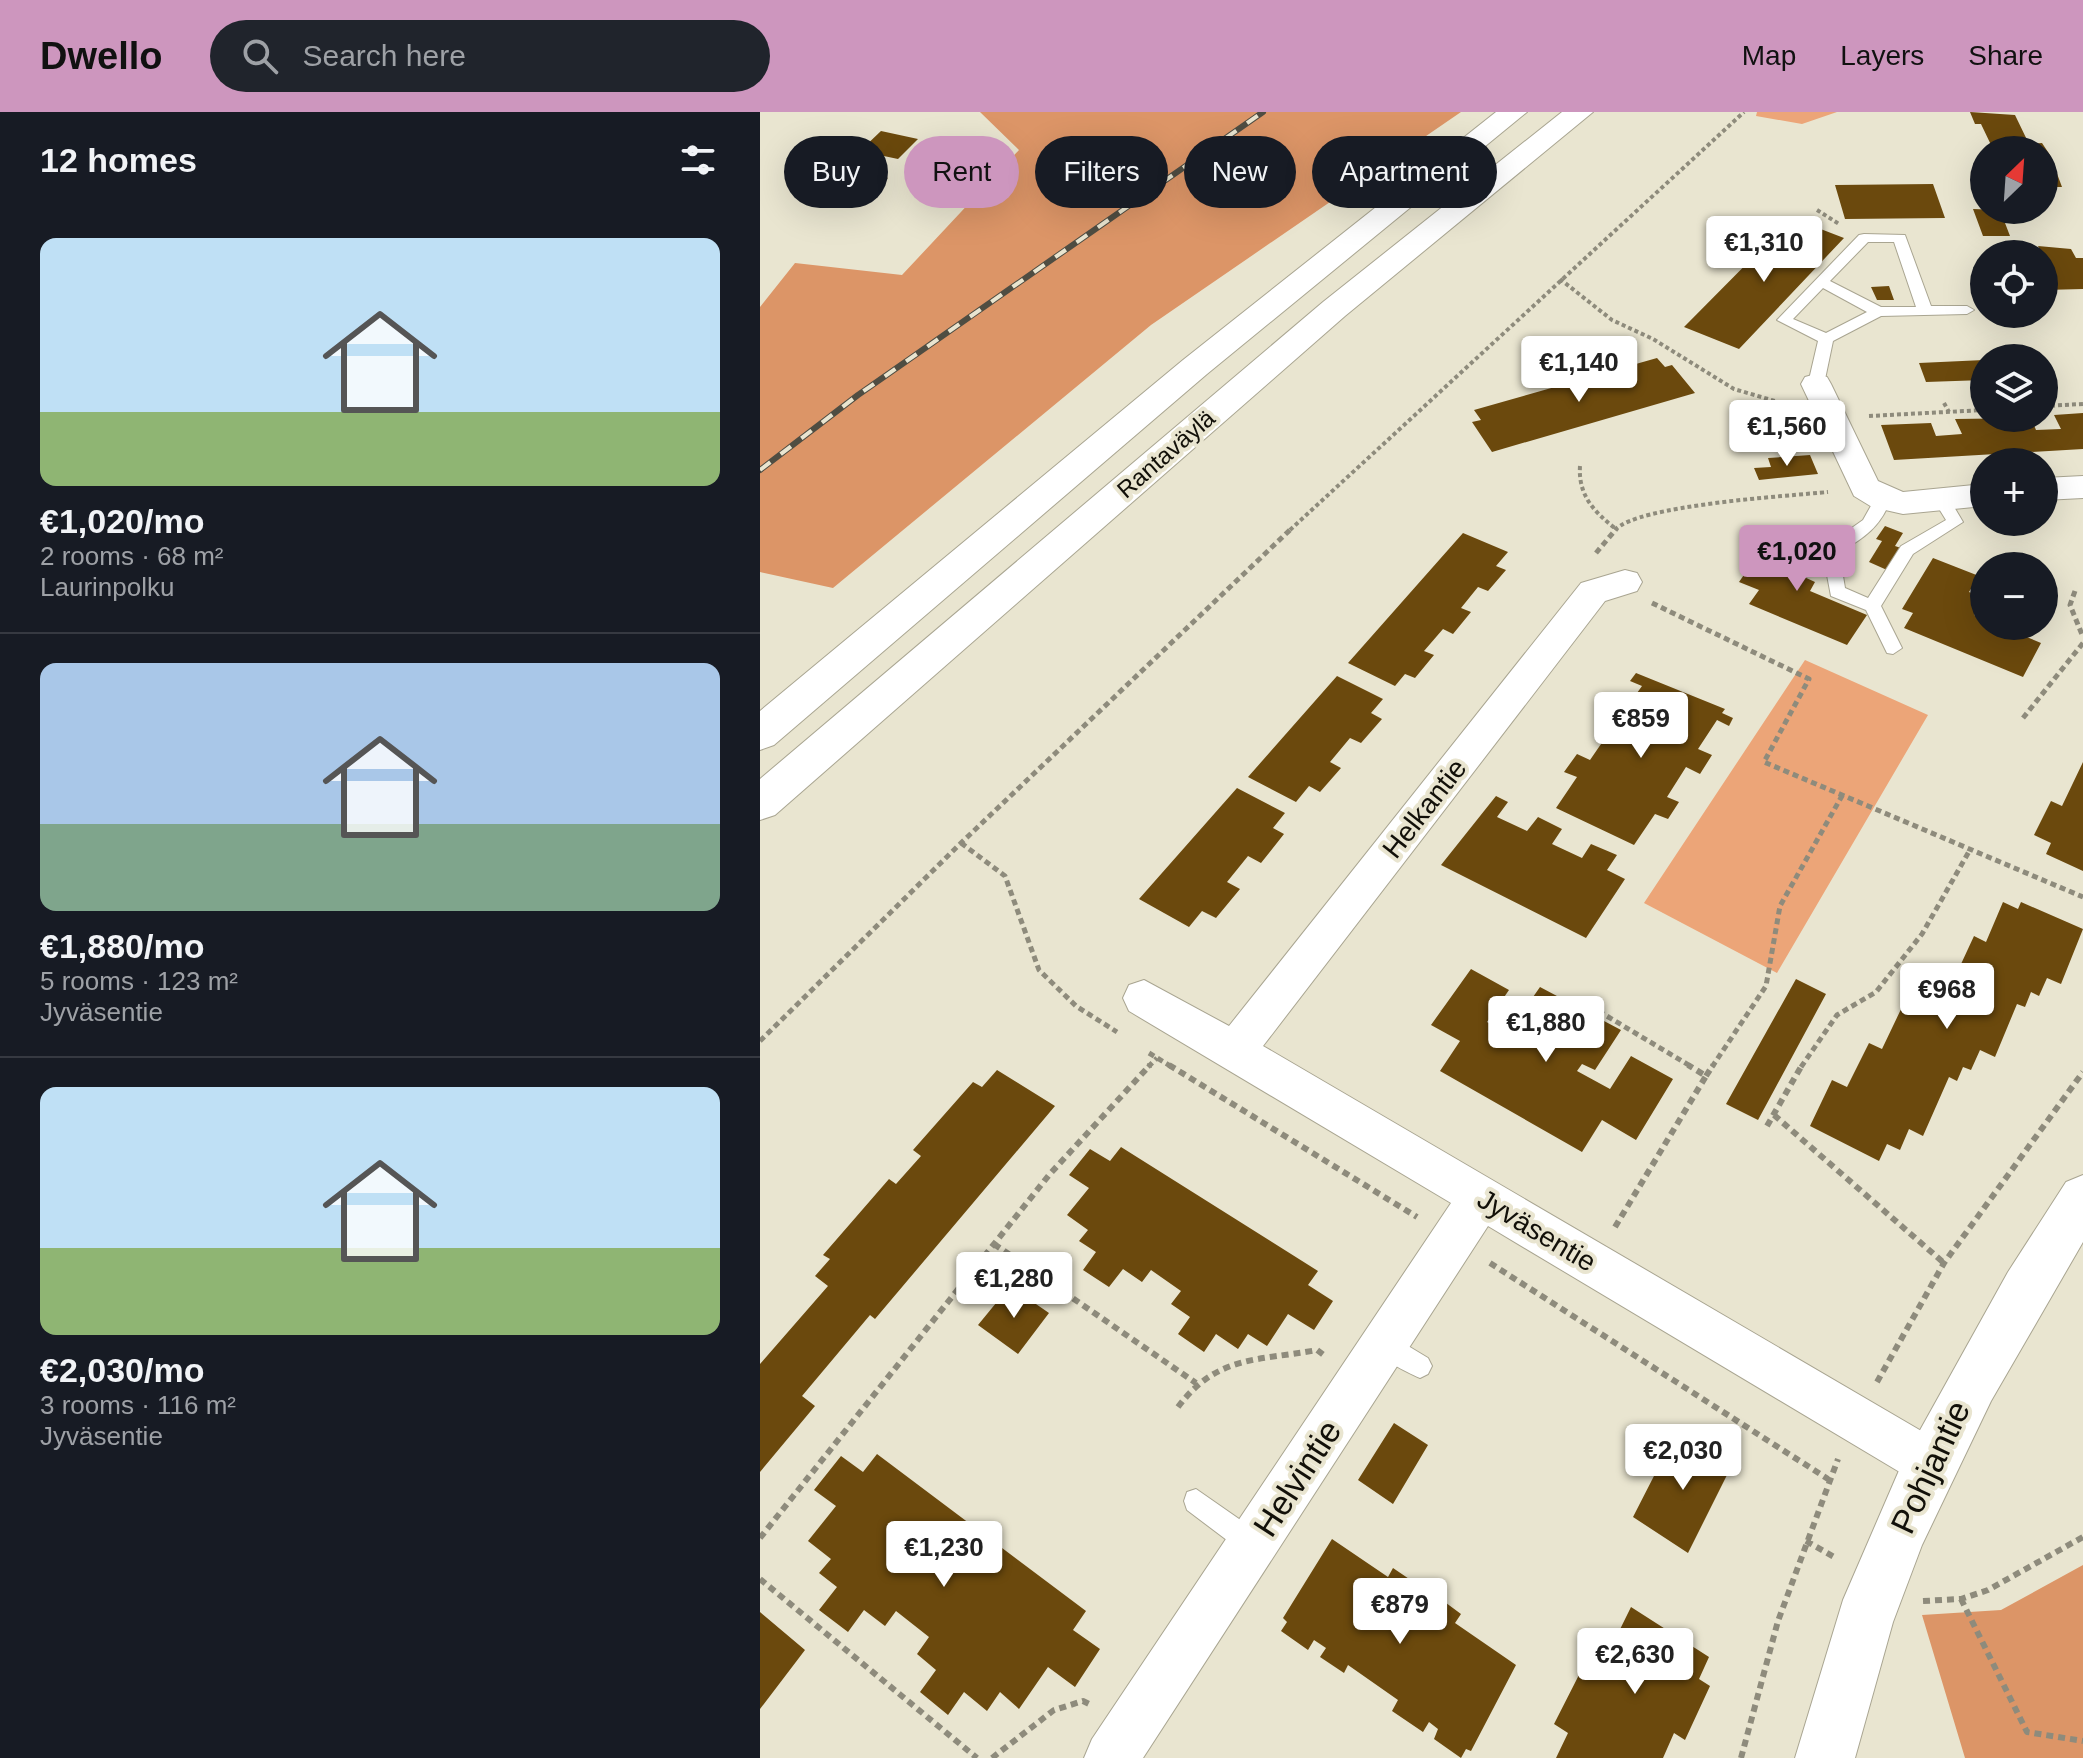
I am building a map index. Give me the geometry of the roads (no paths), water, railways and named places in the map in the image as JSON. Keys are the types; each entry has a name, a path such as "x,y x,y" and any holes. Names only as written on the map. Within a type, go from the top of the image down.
{"main road":[{"name":"Rantaväylä","path":"760,734 1195,367 1513,112"},
{"name":"Rantaväylä","path":"760,803 1334,309 1579,112"},
{"name":"Pohjantie","path":"1825,1758 1878,1580 1930,1463 2000,1332 2083,1198"}],"street":[{"path":"1816,384 1874,494 1903,503 1970,496"},
{"path":"2058,488 2083,487"},
{"name":"Helkantie","path":"1235,1050 1593,592 1610,576"},
{"name":"Jyväsentie","path":"1144,998 1930,1463"},
{"name":"Helvintie","path":"1111,1758 1253,1544 1402,1355 1481,1197"}],"lane":[{"path":"1826,339 1784,320 1864,238 1900,238 1925,311"},
{"path":"1822,282 1878,312"},
{"path":"1826,339 1878,312 1967,310"},
{"path":"1816,384 1826,339"},
{"path":"1874,494 1879,514 1862,534 1830,549 1837,592 1872,606 1893,648"},
{"path":"1872,606 1907,550 1955,522 1941,499"},
{"path":"1196,1501 1253,1544"}],"railway":[{"path":"760,470 858,395 1263,112"}]}
